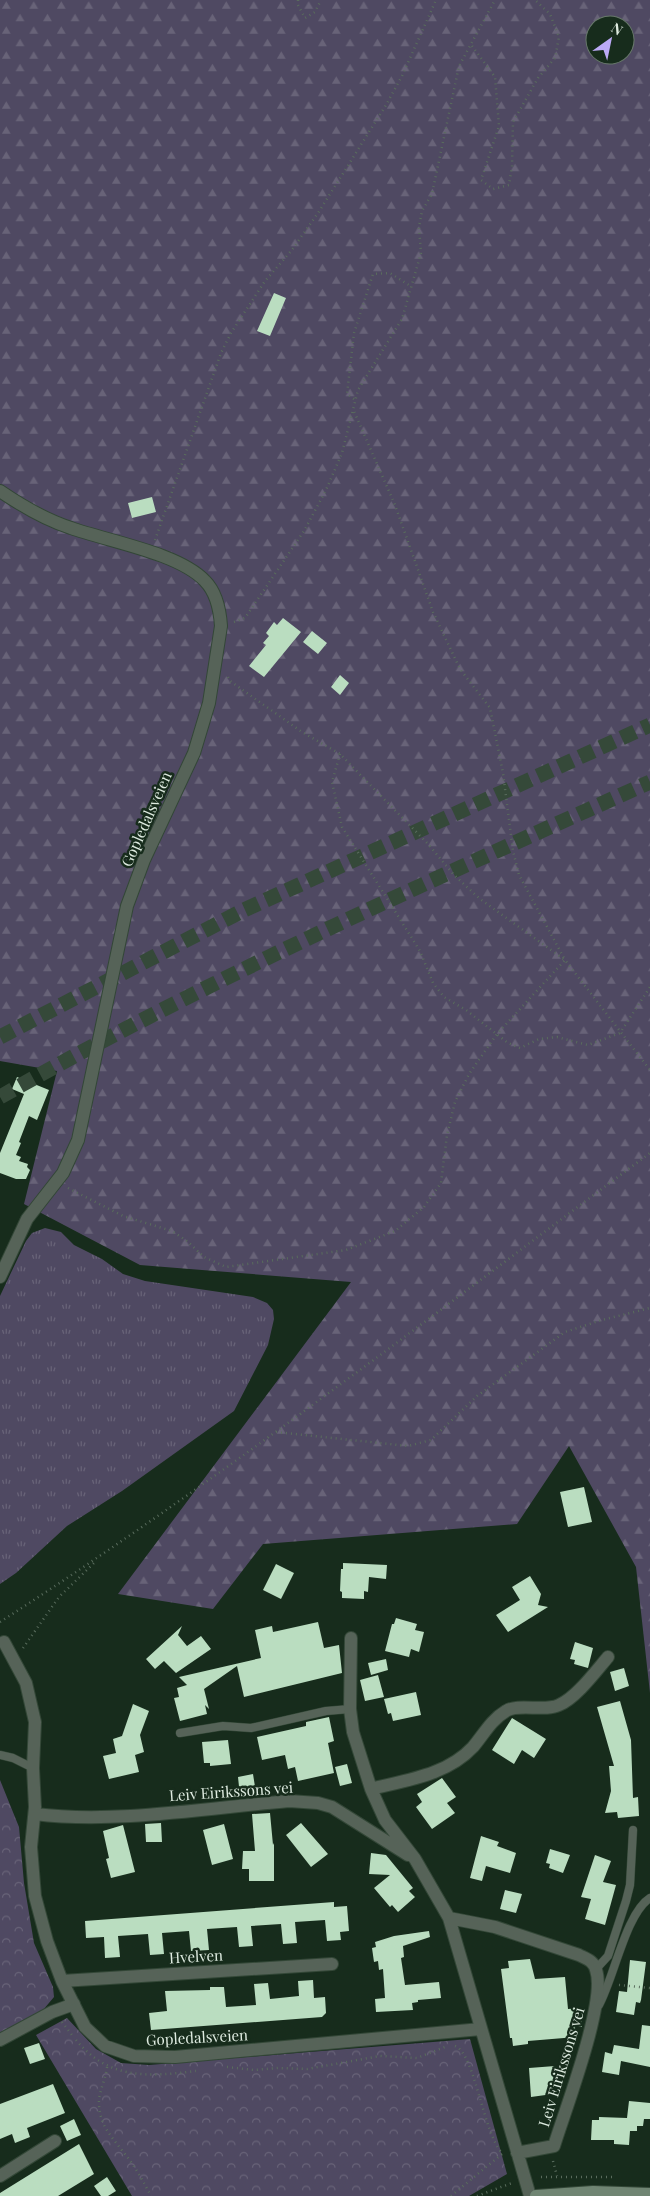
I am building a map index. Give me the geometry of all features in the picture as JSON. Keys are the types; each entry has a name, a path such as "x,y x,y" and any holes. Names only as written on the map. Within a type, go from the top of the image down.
{"street":[{"name":"Gopledalsveien","path":"0,491 34,511 70,528 150,552 198,574 213,593 220,614 221,626 209,703 194,753 144,860 127,906 83,1120 68,1163 28,1219 0,1277"},
{"name":"Leiv Eirikssons vei","path":"351,1638 350,1709 353,1732 372,1789 385,1820 414,1859 449,1918 530,2196"},
{"name":"Gopledalsveien","path":"4,1642 15,1659 26,1683 35,1722 33,1768 35,1814 31,1847 35,1896 47,1941 62,1981 86,2027 105,2046 134,2056 152,2058 481,2029"},
{"path":"372,1789 419,1777 453,1765 473,1747 488,1725 508,1709 559,1706 577,1691 608,1657"},
{"name":"Leiv Eirikssons vei","path":"35,1814 64,1818 103,1818 289,1801 318,1803 344,1814 414,1859"},
{"path":"449,1918 495,1927 579,1956 591,1961 596,1969"},
{"name":"Hvelven","path":"62,1981 332,1964"},
{"name":"Leiv Eirikssons vei","path":"518,2153 554,2146 597,2008 596,1969"},
{"path":"0,2040 52,2012 74,2004"},
{"path":"0,2176 55,2141"},
{"path":"536,2196 593,2192 650,2194"}],"lane":[{"path":"180,1733 223,1726 251,1728 326,1711 350,1709"},
{"path":"0,1755 14,1758 33,1768"},
{"path":"596,1969 608,1956 628,1893 633,1830"},
{"path":"597,2008 609,1983 629,1928 640,1907 650,1898"}],"path":[{"path":"298,0 305,18 316,12 321,0"},
{"path":"150,552 170,504 221,353 231,333 265,281 292,250 314,218 386,105 402,76 436,0"},
{"path":"221,626 245,618 304,531 326,490 342,453 354,400 402,319 421,253 419,227 422,211 432,194 459,66 472,46 495,0"},
{"path":"472,46 495,78 499,126 481,180 492,189 509,185 512,166 513,122 538,78 555,58 559,37 550,14 535,0"},
{"path":"354,400 347,394 354,333 373,274 390,273 412,287"},
{"path":"353,408 395,505 433,612 460,669 490,708 504,773 513,851 518,875 565,960 650,1070"},
{"path":"227,675 230,681 302,732 340,754 428,844 454,875 480,899 565,960"},
{"path":"340,754 332,782 342,827 420,951 433,983 444,997 466,1010 508,1043 520,1048 539,1040 557,1037 588,1045 620,1033 650,987"},
{"path":"56,1182 123,1216 172,1231 187,1241 204,1257 226,1267 346,1250 395,1231 424,1207 441,1183 446,1135 455,1102 469,1074 497,1034 565,960"},
{"path":"0,1622 99,1558 275,1432 650,1153"},
{"path":"275,1432 408,1446 431,1440 477,1396 565,1332 650,1308"},
{"path":"15,1659 59,1596 99,1558"},
{"path":"609,1983 650,1988"},
{"path":"52,2012 88,2053 106,2067 142,2074 201,2070"},
{"path":"218,2068 254,2070 278,2068 307,2069 380,2056 417,2058 455,2046 466,2057 481,2106 498,2149 502,2154"},
{"path":"106,2067 106,2077 99,2096 102,2122 112,2141 139,2173 151,2196"},
{"path":"451,2196 502,2154 518,2153"},
{"path":"477,2196 512,2183"}],"green space":[{"path":"0,0 650,0 650,1693 636,1567 569,1446 517,1524 263,1544 213,1609 118,1594 351,1282 140,1265 24,1204 57,1071 0,1061"},
{"path":"45,1228 61,1232 74,1245 102,1259 123,1274 145,1281 253,1297 267,1303 273,1310 274,1319 268,1345 234,1411 122,1491 67,1526 16,1573 0,1584 0,1296 26,1241 32,1233"},
{"path":"0,1780 19,1827 24,1883 34,1943 53,1987 54,1997 43,2010 0,2033"},
{"path":"67,2018 96,2049 121,2063 149,2065 470,2039 507,2174 469,2196 132,2196 36,2035"}],"building":[{"path":"274,293 286,298 270,336 257,331"},
{"path":"152,497 156,512 132,518 128,503"},
{"path":"283,618 301,632 264,677 249,666 266,645 263,643 269,636 266,633 274,622 277,625"},
{"path":"312,631 327,643 318,654 303,642"},
{"path":"340,675 349,683 340,695 331,687"},
{"path":"17,1077 49,1090 37,1120 29,1116 19,1142 21,1143 16,1155 21,1157 19,1161 28,1164 27,1167 30,1170 26,1179 16,1179 0,1173 0,1153 24,1094 12,1089"},
{"path":"584,1487 592,1522 568,1527 560,1492"},
{"path":"343,1563 387,1565 386,1579 369,1577 368,1592 364,1591 364,1599 342,1598 342,1592 340,1591"},
{"path":"276,1564 294,1573 281,1599 263,1590"},
{"path":"530,1576 541,1594 538,1605 548,1607 508,1632 496,1615 520,1600 512,1587"},
{"path":"396,1618 417,1624 415,1630 424,1632 419,1652 411,1649 409,1657 385,1651 392,1624 394,1624"},
{"path":"318,1622 324,1648 339,1645 342,1673 244,1697 237,1666 204,1689 209,1709 205,1705 207,1714 180,1721 174,1698 179,1697 177,1688 187,1685 179,1677 261,1658 255,1630 272,1626 273,1632"},
{"path":"182,1626 178,1635 187,1646 201,1636 211,1649 176,1673 164,1661 155,1669 146,1659"},
{"path":"575,1642 593,1648 588,1668 574,1664 575,1660 570,1659"},
{"path":"386,1659 388,1670 371,1675 368,1663"},
{"path":"624,1668 629,1686 615,1691 610,1672"},
{"path":"378,1675 384,1697 365,1701 360,1680"},
{"path":"416,1692 421,1715 393,1721 391,1713 388,1714 384,1699"},
{"path":"620,1701 631,1740 633,1798 638,1797 639,1816 618,1818 617,1812 605,1813 611,1791 609,1766 614,1766 597,1707"},
{"path":"133,1704 149,1711 140,1735 144,1752 135,1755 139,1772 109,1779 103,1756 116,1753 113,1739 122,1736"},
{"path":"329,1717 334,1741 328,1743 334,1773 298,1781 295,1767 288,1769 285,1755 262,1760 257,1737 306,1726 306,1722"},
{"path":"512,1718 546,1739 534,1758 522,1750 514,1764 492,1750"},
{"path":"228,1740 231,1764 210,1766 210,1763 204,1763 202,1742"},
{"path":"347,1764 352,1783 340,1786 335,1767"},
{"path":"253,1774 256,1793 240,1796 238,1777"},
{"path":"442,1778 456,1797 447,1803 455,1813 432,1829 416,1807 422,1802 417,1794"},
{"path":"270,1813 273,1845 274,1843 274,1881 249,1881 249,1869 242,1869 243,1851 255,1851 252,1814"},
{"path":"161,1823 162,1842 146,1842 145,1824"},
{"path":"301,1823 328,1854 311,1867 286,1835"},
{"path":"224,1824 233,1859 212,1865 203,1830"},
{"path":"123,1825 135,1872 111,1878 106,1859 109,1858 103,1831"},
{"path":"481,1836 499,1842 497,1846 516,1853 510,1873 486,1866 482,1881 470,1878"},
{"path":"550,1849 570,1855 563,1873 549,1868 550,1864 546,1863"},
{"path":"371,1853 386,1855 413,1888 409,1891 415,1897 398,1912 392,1905 390,1907 374,1888 390,1875 369,1874"},
{"path":"595,1855 611,1861 603,1882 616,1885 605,1925 585,1919 591,1899 581,1897"},
{"path":"505,1890 522,1894 516,1913 500,1909"},
{"path":"334,1902 334,1907 347,1906 349,1931 340,1932 341,1940 327,1941 325,1920 295,1922 297,1943 283,1944 281,1924 251,1926 253,1946 239,1947 237,1927 207,1929 209,1950 191,1951 189,1931 162,1933 164,1954 150,1955 148,1934 118,1936 120,1957 105,1958 104,1937 86,1938 85,1921"},
{"path":"429,1931 430,1937 403,1946 404,1957 401,1958 405,1985 439,1982 441,1998 418,2000 418,2002 412,2003 413,2010 376,2012 375,1999 385,1998 383,1969 379,1970 378,1961 374,1962 372,1948 376,1947 375,1942 394,1936"},
{"path":"530,1959 535,1979 565,1977 568,2009 580,2008 582,2027 575,2027 576,2037 528,2041 528,2044 513,2046 512,2038 510,2038 501,1969 509,1968 508,1961"},
{"path":"630,1960 646,1962 641,2000 640,2003 636,2002 634,2015 616,2012 619,1991 627,1992"},
{"path":"313,1980 314,1998 325,1997 326,2013 322,2017 151,2030 149,2013 167,2011 165,1991 210,1990 210,1987 224,1987 226,2007 256,2005 254,1984 268,1983 270,1999 299,1996 298,1981"},
{"path":"642,2025 650,2026 650,2067 621,2061 619,2075 602,2072 605,2052 612,2054 614,2045 639,2049"},
{"path":"39,2043 45,2059 30,2064 24,2048"},
{"path":"555,2066 556,2075 559,2074 560,2093 531,2097 529,2068"},
{"path":"53,2084 65,2113 27,2128 30,2137 15,2143 12,2134 0,2139 0,2104"},
{"path":"629,2101 650,2103 650,2119 644,2119 643,2126 637,2126 637,2131 630,2131 629,2145 614,2144 614,2140 591,2140 592,2120 599,2120 599,2117 627,2118"},
{"path":"74,2119 81,2135 67,2141 60,2126"},
{"path":"79,2144 94,2174 58,2196 0,2196 0,2193"},
{"path":"107,2177 116,2191 108,2196 101,2196 94,2186"}],"tunnel":[{"path":"0,1037 244,910 650,725"},
{"path":"0,1097 79,1053 240,971 403,894 650,782"}]}
